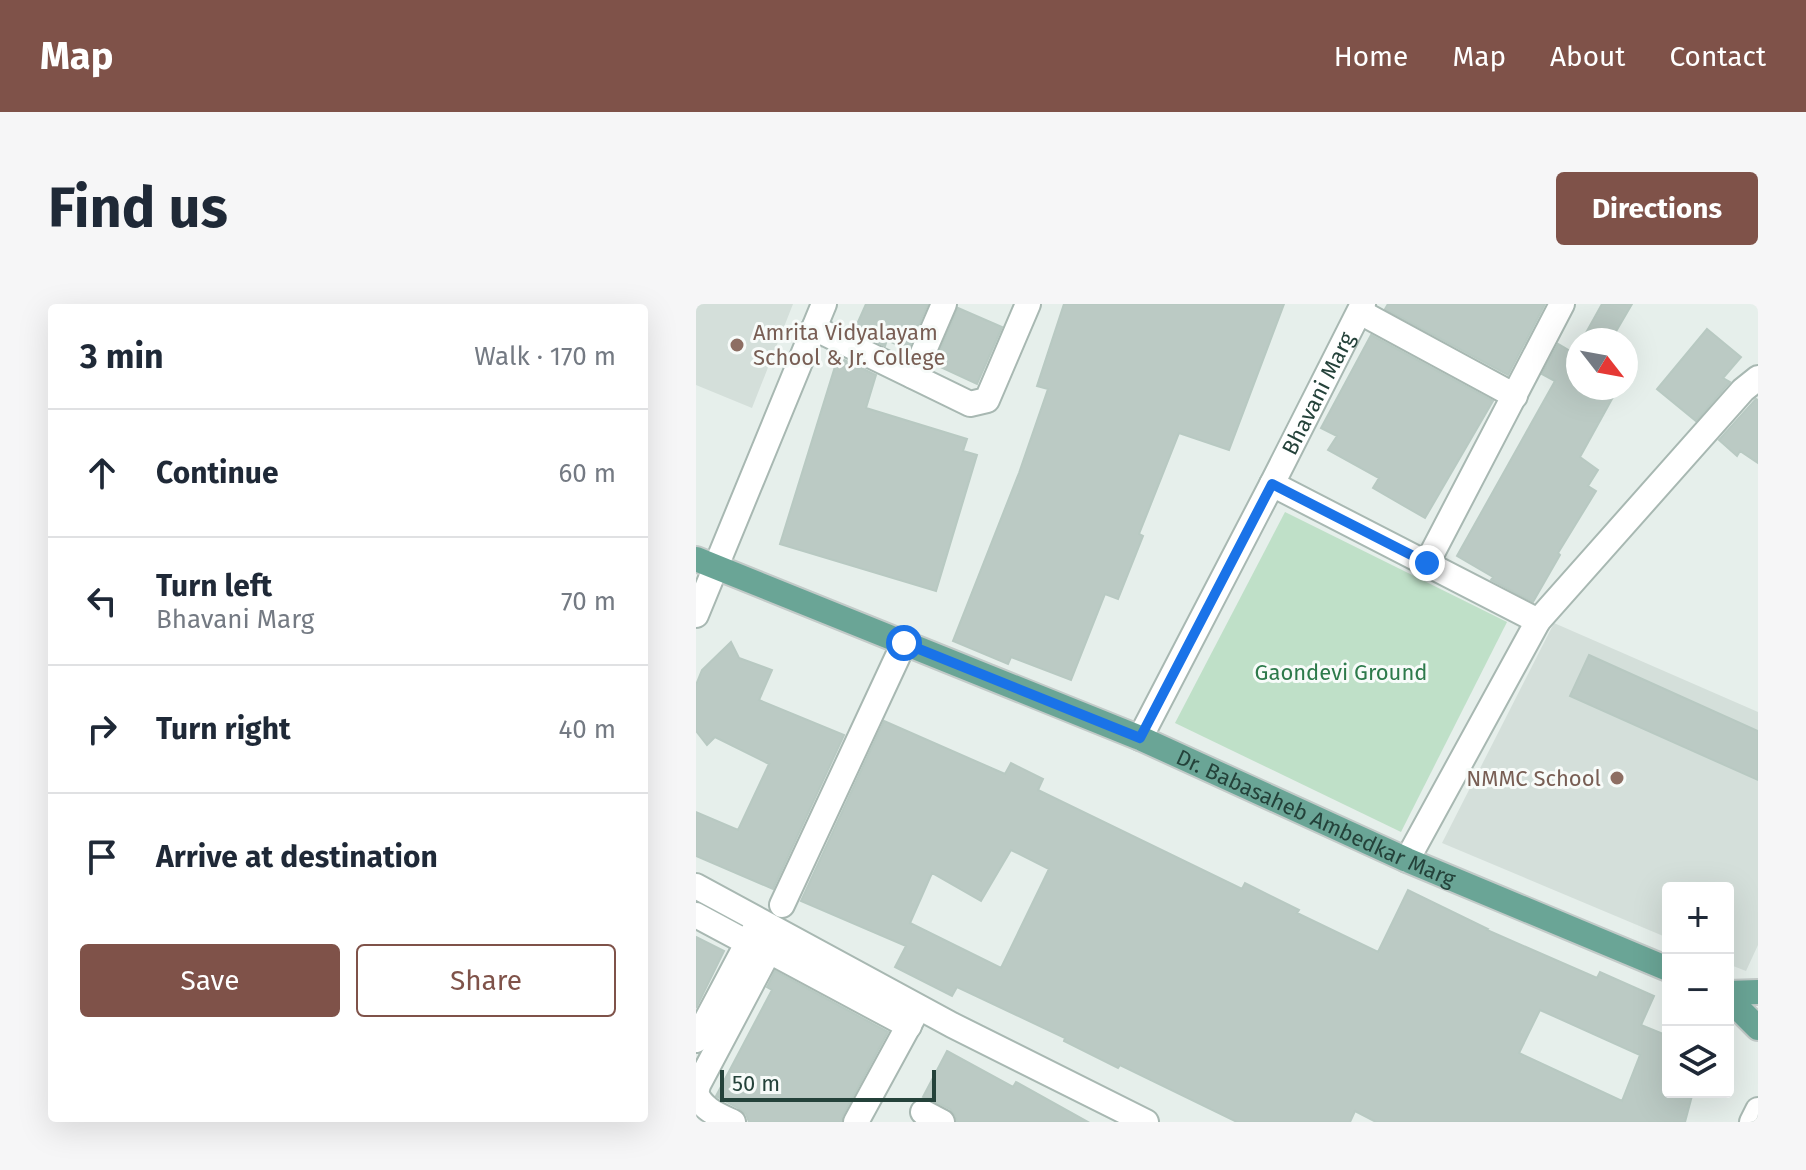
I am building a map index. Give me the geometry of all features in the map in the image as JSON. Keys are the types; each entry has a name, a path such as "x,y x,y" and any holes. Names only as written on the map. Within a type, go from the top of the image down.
{"main road":[{"name":"Dr. Babasaheb Ambedkar Marg","path":"706,563 1140,738 1407,860 1662,966"},
{"path":"1734,994 1758,992"},
{"path":"1734,1002 1758,1028"}],"street":[{"path":"696,615 706,563 824,304"},
{"path":"913,376 944,304"},
{"path":"814,328 970,404 987,400 1028,304"},
{"path":"1427,563 1562,304"},
{"path":"1362,308 1515,396"},
{"name":"Bhavani Marg","path":"1140,738 1362,308"},
{"path":"1407,860 1538,621 1743,390 1758,378"},
{"path":"1272,484 1538,621"},
{"path":"782,905 904,643"},
{"path":"696,886 764,937 914,1016 952,1025 1146,1122"},
{"path":"696,915 764,937"},
{"path":"696,1040 764,937"},
{"path":"733,1122 708,1109 696,1093 764,937"},
{"path":"856,1122 914,1016"},
{"path":"1752,1122 1758,1110"}],"shaded area":[{"name":"Amrita Vidyalayam School & Jr. College","path":"696,304 793,304 752,408 696,385"},
{"name":"NMMC School","path":"1554,623 1758,712 1758,945 1746,971 1734,966 1734,882 1662,882 1662,935 1442,843"}],"green space":[{"name":"Gaondevi Ground","path":"1285,512 1507,622 1401,832 1175,723"}],"building":[{"path":"866,304 928,304 908,350 887,340 885,346 854,331"},
{"path":"1064,304 1284,304 1229,450 1179,433 1139,534 1143,536 1118,599 1105,594 1071,680 1011,657 1008,664 953,641 1019,473 1048,389 1037,386"},
{"path":"1388,304 1545,304 1508,375 1385,309"},
{"path":"1602,304 1632,304 1618,328 1589,328"},
{"path":"958,308 1002,327 977,384 934,364"},
{"path":"1707,329 1741,357 1723,378 1730,382 1696,421 1657,389"},
{"path":"1371,335 1493,401 1425,518 1373,488 1379,478 1328,450 1337,436 1321,428"},
{"path":"1558,344 1566,349 1566,400 1611,400 1580,457 1598,470 1588,486 1596,491 1558,553 1560,555 1533,602 1491,580 1493,577 1457,556 1555,381 1542,374"},
{"path":"838,357 876,375 866,408 967,439 963,451 977,455 936,591 780,544"},
{"path":"1756,399 1758,463 1740,451 1737,456 1719,440"},
{"path":"731,642 739,658 772,670 759,700 844,735 773,889 696,856 696,812 738,830 769,764 715,737 707,745 696,731 696,685 702,670"},
{"path":"1589,655 1758,731 1758,780 1570,696"},
{"path":"884,721 1005,774 1011,763 1043,779 1038,790 1242,889 1245,883 1299,910 1297,913 1378,952 1408,890 1487,930 1597,978 1600,972 1654,996 1641,1025 1662,1034 1662,1098 1691,1098 1685,1122 1376,1122 1355,1111 1350,1122 1237,1122 1120,1065 1118,1068 1064,1041 1065,1038 957,987 952,996 895,967 906,946 801,901","holes":["1011,850 1049,869 1001,968 910,923 932,873 981,901","1540,1010 1640,1055 1622,1101 1519,1053"]},
{"path":"696,937 724,951 696,1008"},
{"path":"775,971 888,1032 841,1122 749,1122 740,1109 716,1096 772,990 767,987"},
{"path":"947,1051 1013,1087 1016,1082 1088,1122 957,1122 950,1109 923,1097"}],"place":[{"name":"Amrita Vidyalayam School & Jr. College","path":"737,345"},
{"name":"NMMC School","path":"1617,778"}],"route":[{"path":"904,643 1140,738 1272,484 1427,563"}]}
